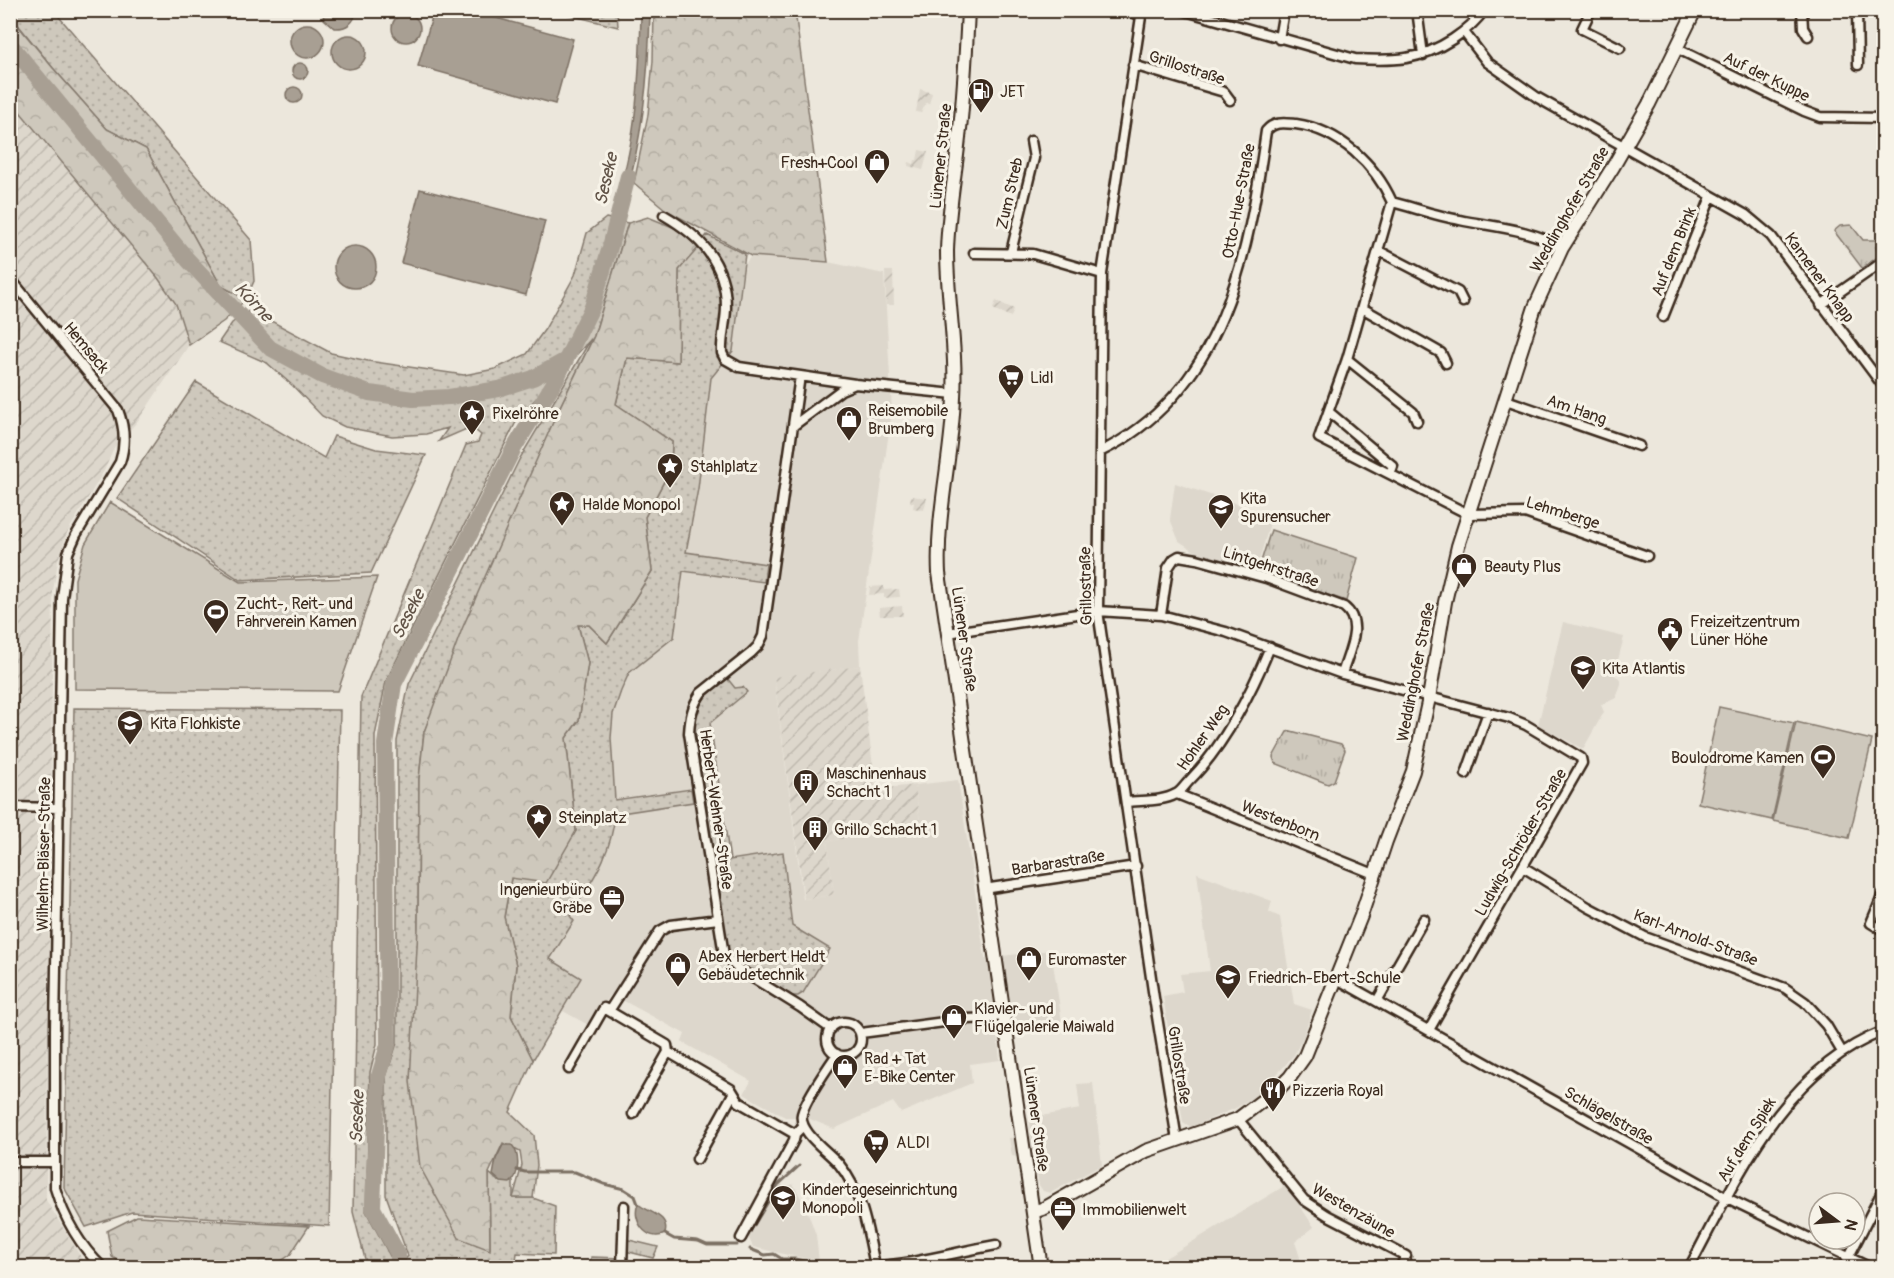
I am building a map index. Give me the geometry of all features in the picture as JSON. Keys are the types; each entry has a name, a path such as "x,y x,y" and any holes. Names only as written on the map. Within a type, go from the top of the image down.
{"street":[{"name":"Lünener Straße","path":"968,10 964,91 950,204 947,250 954,356 954,394 952,436 938,528 939,573 1041,1268"},
{"path":"1122,10 1142,13"},
{"path":"1279,39 1284,10"},
{"path":"1417,10 1423,55"},
{"path":"1183,11 1355,59 1399,59 1423,55 1464,32 1484,10"},
{"path":"1591,10 1582,30 1620,48"},
{"name":"Weddinghofer Straße","path":"1033,1212 1146,1151 1238,1119 1279,1088 1305,1056 1361,916 1374,874 1413,771 1429,698 1445,602 1468,514 1535,307 1562,248 1649,104 1695,10"},
{"path":"1802,10 1803,28 1808,36"},
{"path":"1857,10 1858,65"},
{"name":"Grillostraße","path":"1142,13 1102,274 1098,611 1177,1140"},
{"name":"Kamener Knapp","path":"1464,32 1487,62 1530,92 1624,148 1746,215 1772,236 1884,387"},
{"name":"Auf der Kuppe","path":"1676,48 1820,117 1884,118"},
{"name":"Grillostraße","path":"1133,65 1224,92 1230,100"},
{"name":"Otto-Hue-Straße","path":"1100,453 1125,440 1175,397 1206,350 1221,322 1236,283 1247,244 1266,131 1270,125 1281,122 1302,125 1333,135 1363,159 1386,187 1392,202"},
{"name":"Zum Streb","path":"1011,252 1034,158 1031,141"},
{"name":"Auf dem Brink","path":"1663,317 1711,197"},
{"path":"1468,514 1319,438 1347,359 1392,202 1457,220 1535,235 1562,248"},
{"path":"664,215 683,226 712,255 724,290 726,307 722,353 725,359 739,367 855,384 954,394"},
{"path":"1379,251 1458,292 1463,302"},
{"name":"Zum Streb","path":"974,253 1033,254 1102,274"},
{"path":"1821,305 1884,261"},
{"name":"Hemsack","path":"10,278 118,410 125,442"},
{"path":"1362,308 1441,353 1446,363"},
{"path":"1347,359 1413,412 1417,421"},
{"name":"Herbert-Wehner-Straße","path":"800,376 764,636 751,653 701,693 692,708 690,733 722,949 727,960 831,1029"},
{"path":"793,426 841,390 855,384"},
{"name":"Am Hang","path":"1506,400 1639,446"},
{"path":"1329,412 1394,466 1390,474"},
{"name":"Wilhelm-Bläser-Straße","path":"103,1268 88,1253 60,1204 55,1188 62,598 66,562 76,536 120,462 125,442"},
{"name":"Lehmberge","path":"1468,514 1525,513 1647,556"},
{"name":"Lintgehrstraße","path":"1161,615 1168,568 1179,556 1266,578 1348,610 1354,620 1354,631 1342,674"},
{"path":"947,633 1098,611 1161,615 1226,632 1342,674 1429,698"},
{"name":"Hohler Weg","path":"1126,802 1177,794 1198,772 1218,744 1258,676 1270,647"},
{"name":"Ludwig-Schröder-Straße","path":"1429,698 1488,712 1526,725 1581,758 1582,762 1429,1030"},
{"path":"1466,774 1488,712"},
{"name":"Westenborn","path":"1177,794 1374,874"},
{"path":"10,807 59,808"},
{"name":"Barbarastraße","path":"984,889 1136,866"},
{"name":"Karl-Arnold-Straße","path":"1523,867 1588,907 1646,937 1785,988 1805,1002 1826,1025 1842,1052"},
{"path":"1884,892 1871,923 1884,931"},
{"path":"609,1011 660,931 671,925 718,919"},
{"path":"1377,1001 1424,919"},
{"name":"Schlägelstraße","path":"1336,979 1727,1198 1871,1268"},
{"path":"569,1069 604,1008 667,1045 668,1052 633,1114"},
{"path":"861,1034 967,1019 993,1018 1005,1014"},
{"path":"845,1022 857,1028 861,1034 860,1045 853,1054 842,1056 829,1046 827,1038 835,1025 845,1022"},
{"name":"Auf dem Spiek","path":"1689,1268 1772,1121 1788,1100 1817,1071 1842,1052 1884,1031"},
{"path":"668,1052 731,1089 739,1102 795,1134"},
{"path":"837,1054 802,1114 803,1126 839,1164 856,1189 868,1232 874,1267 906,1264 942,1257 954,1252 996,1245"},
{"path":"697,1159 733,1094"},
{"name":"Westenzäune","path":"1238,1119 1304,1200 1327,1215 1406,1256 1400,1268"},
{"path":"741,1238 794,1140 795,1134 803,1126"},
{"path":"10,1162 54,1162"},
{"path":"1843,1268 1883,1190"},
{"path":"622,1268 624,1206"},
{"path":"942,1257 944,1268"}],"shaded area":[{"path":"434,10 471,11 573,39 555,104 418,66"},
{"path":"322,11 356,11 352,22 346,26 334,28 324,19"},
{"path":"641,11 650,11 646,82 641,129 625,198 617,197 624,175 633,128 640,58"},
{"path":"406,14 416,18 420,28 416,38 406,42 396,38 392,28 396,18"},
{"path":"307,24 319,29 324,41 319,53 307,58 295,53 290,41 295,29"},
{"path":"349,35 361,40 366,52 361,64 349,69 337,64 332,52 337,40"},
{"path":"300,63 306,65 308,71 306,77 300,79 294,77 292,71 294,65"},
{"path":"294,87 302,95 294,103 286,95"},
{"path":"920,89 932,93 929,104 926,103 921,113 916,112"},
{"path":"10,101 158,278 176,304 189,345 137,422 115,446 104,471 67,533 58,561 53,591 46,1200 87,1267 11,1267"},
{"path":"919,150 928,152 923,170 908,166 909,162 914,164 917,160"},
{"path":"420,189 545,221 526,295 401,263"},
{"path":"355,246 363,247 370,252 375,259 375,275 370,282 363,287 355,288 347,287 340,282 335,275 334,267 335,259 340,252 347,247"},
{"path":"751,256 828,262 884,274 892,411 859,641 860,666 774,678 803,899 834,895 827,841 921,829 915,785 958,780 985,958 1051,950 1062,1022 997,1034 1000,1060 970,1064 972,1083 901,1113 893,1102 834,1129 805,1117 785,1117 744,1094 751,1081 682,1042 685,1034 611,994 590,1026 563,1011 580,978 550,959 574,921 570,916 606,856 615,813 691,789 615,800 611,738 613,714 629,673 674,637 683,571 764,582 766,564 686,552 698,489 711,378 733,351 745,264"},
{"path":"885,271 893,271 894,305 886,305"},
{"path":"996,301 1014,309 1011,317 993,309"},
{"name":"Kita Spurensucher","path":"1175,483 1272,516 1256,571 1196,552 1179,541 1170,519"},
{"path":"911,496 927,498 924,510 913,508 914,503 910,502"},
{"path":"884,586 884,590 899,589 900,597 884,598 884,594 869,595 870,587"},
{"path":"902,606 903,616 880,616 879,608"},
{"name":"Kita Atlantis","path":"1563,622 1624,637 1614,675 1621,679 1616,698 1601,705 1604,712 1583,749 1538,725"},
{"path":"860,666 876,789 915,785 921,829 827,841 834,895 804,899 774,677"},
{"name":"Friedrich-Ebert-Schule","path":"1197,873 1272,901 1269,912 1280,917 1294,1004 1312,1010 1304,1035 1294,1055 1262,1091 1236,1108 1191,1127 1183,1122 1163,996 1183,992 1180,974 1210,971"},
{"path":"1093,1083 1102,1165 1050,1193 1043,1191 1039,1185 1034,1160 1012,1156 1009,1138 1031,1136 1030,1118 1080,1109 1077,1084"},
{"path":"503,1145 512,1145 518,1159 516,1175 510,1183 501,1182 493,1175 496,1159"},
{"name":"Kindertageseinrichtung Monopoli","path":"778,1179 785,1189 793,1184 806,1207 816,1235 819,1262 753,1247 747,1234"},
{"path":"1286,1185 1314,1227 1295,1242 1303,1267 1149,1268"},
{"path":"638,1204 662,1219 666,1228 665,1234 652,1235 642,1228 637,1217"}],"green space":[{"path":"10,11 54,11 251,240 254,281 246,299 221,286 146,149 107,129 53,68 11,16"},
{"path":"554,11 617,11 618,27"},
{"path":"654,11 795,11 828,262 751,256 666,210 634,183 648,115 653,61"},
{"path":"10,16 107,129 146,149 221,286 246,299 224,321 189,345 176,304 158,278 11,101"},
{"path":"648,217 675,228 699,247 679,270 678,362 627,358 616,404 672,442 671,468 645,517 652,571 607,643 589,625 578,625 588,663 579,720 566,738 576,831 546,883 511,878 504,917 516,965 511,1016 533,1060 510,1112 534,1135 537,1165 533,1198 513,1198 522,1165 520,1152 503,1143 489,1173 490,1250 459,1238 420,1167 410,1081 418,928 419,779 424,732 462,629 558,411 594,336 628,223"},
{"path":"606,218 628,223 594,336 558,411 424,732 419,779 418,928 490,1249 489,1173 498,1181 513,1182 513,1198 533,1198 555,1206 554,1255 517,1253 515,1267 399,1267 408,1256 386,1195 386,1077 397,1043 397,741 409,684 520,458 591,339 518,418 386,681 375,736 377,1044 370,1072 366,1211 392,1260 392,1268 367,1267 353,1212 361,697 466,445 478,442 481,435 471,427 439,441 448,428 426,434 392,436 345,427 322,416 267,363 219,342 232,323 259,304 271,321 331,353 368,361 464,375 495,369 527,354 545,329 575,275 587,233"},
{"path":"1851,225 1863,240 1883,240 1883,253 1862,268 1834,231 1840,226"},
{"path":"707,235 745,254 733,351 711,378 698,489 686,552 766,564 764,582 683,571 674,637 629,673 613,714 611,738 615,800 691,789 693,802 615,814 605,856 570,916 574,921 550,959 581,978 533,1060 511,1016 516,966 504,917 511,878 576,831 566,738 579,720 588,663 578,625 589,625 607,643 652,571 645,517 671,468 672,442 616,404 627,358 678,362 679,270"},
{"path":"196,382 324,458 334,436 376,449 426,455 371,573 240,580 117,498"},
{"name":"Zucht-, Reit- und Fahrverein Kamen","path":"110,502 240,582 377,577 338,691 75,689 75,579 85,544"},
{"path":"1271,530 1358,558 1346,601 1258,571"},
{"path":"727,678 735,688 743,687 747,692 710,723 730,860 783,852 792,926 830,949 803,993 798,996 792,996 736,961 731,956 727,945 694,723 702,702"},
{"path":"1719,707 1794,723 1772,820 1698,803"},
{"path":"74,708 340,710 329,1226 132,1212 86,1227 64,1187"},
{"name":"Boulodrome Kamen","path":"1796,722 1872,740 1849,838 1773,821"},
{"path":"1291,731 1341,744 1345,750 1334,781 1328,784 1275,763 1273,757 1287,732"},
{"path":"137,1216 309,1226 290,1255 272,1267 129,1267 112,1257 107,1231"},
{"path":"625,1239 658,1247 653,1258 625,1251"},
{"path":"591,1257 622,1258 622,1267 590,1268"}],"waterway":[{"name":"Körne","path":"10,44 188,260 270,348 322,376 369,393 413,399 449,397 499,389 533,378 564,361"},
{"name":"Seseke","path":"398,1268 398,1254 373,1208 378,1079 388,1045 385,744 394,684 514,448 557,378 592,307 628,176"},
{"path":"745,1240 778,1185 799,1166"},
{"path":"517,1170 575,1172 604,1184 624,1189 635,1196 638,1204"},
{"path":"665,1234 674,1239 698,1241 707,1245 737,1245"},
{"path":"750,1249 765,1255 774,1254 782,1259 795,1259 820,1265"}],"place":[{"name":"JET","path":"981,114"},
{"name":"Fresh+Cool","path":"877,185"},
{"name":"Lidl","path":"1011,400"},
{"name":"Pixelröhre","path":"472,436"},
{"name":"Reisemobile Brumberg","path":"849,442"},
{"name":"Stahlplatz","path":"670,489"},
{"name":"Halde Monopol","path":"562,527"},
{"name":"Kita Spurensucher","path":"1221,530"},
{"name":"Beauty Plus","path":"1464,589"},
{"name":"Zucht-, Reit- und Fahrverein Kamen","path":"216,635"},
{"name":"Freizeitzentrum Lüner Höhe","path":"1670,653"},
{"name":"Kita Atlantis","path":"1583,691"},
{"name":"Kita Flohkiste","path":"130,746"},
{"name":"Boulodrome Kamen","path":"1823,780"},
{"name":"Maschinenhaus Schacht 1","path":"806,805"},
{"name":"Steinplatz","path":"539,840"},
{"name":"Grillo Schacht 1","path":"815,852"},
{"name":"Ingenieurbüro Gräbe","path":"612,921"},
{"name":"Euromaster","path":"1029,982"},
{"name":"Abex Herbert Heldt Gebäudetechnik","path":"678,988"},
{"name":"Friedrich-Ebert-Schule","path":"1228,1000"},
{"name":"Klavier- und Flügelgalerie Maiwald","path":"954,1040"},
{"name":"Rad + Tat E-Bike Center","path":"845,1090"},
{"name":"Pizzeria Royal","path":"1273,1113"},
{"name":"ALDI","path":"876,1165"},
{"name":"Kindertageseinrichtung Monopoli","path":"783,1221"},
{"name":"Immobilienwelt","path":"1063,1232"}]}
